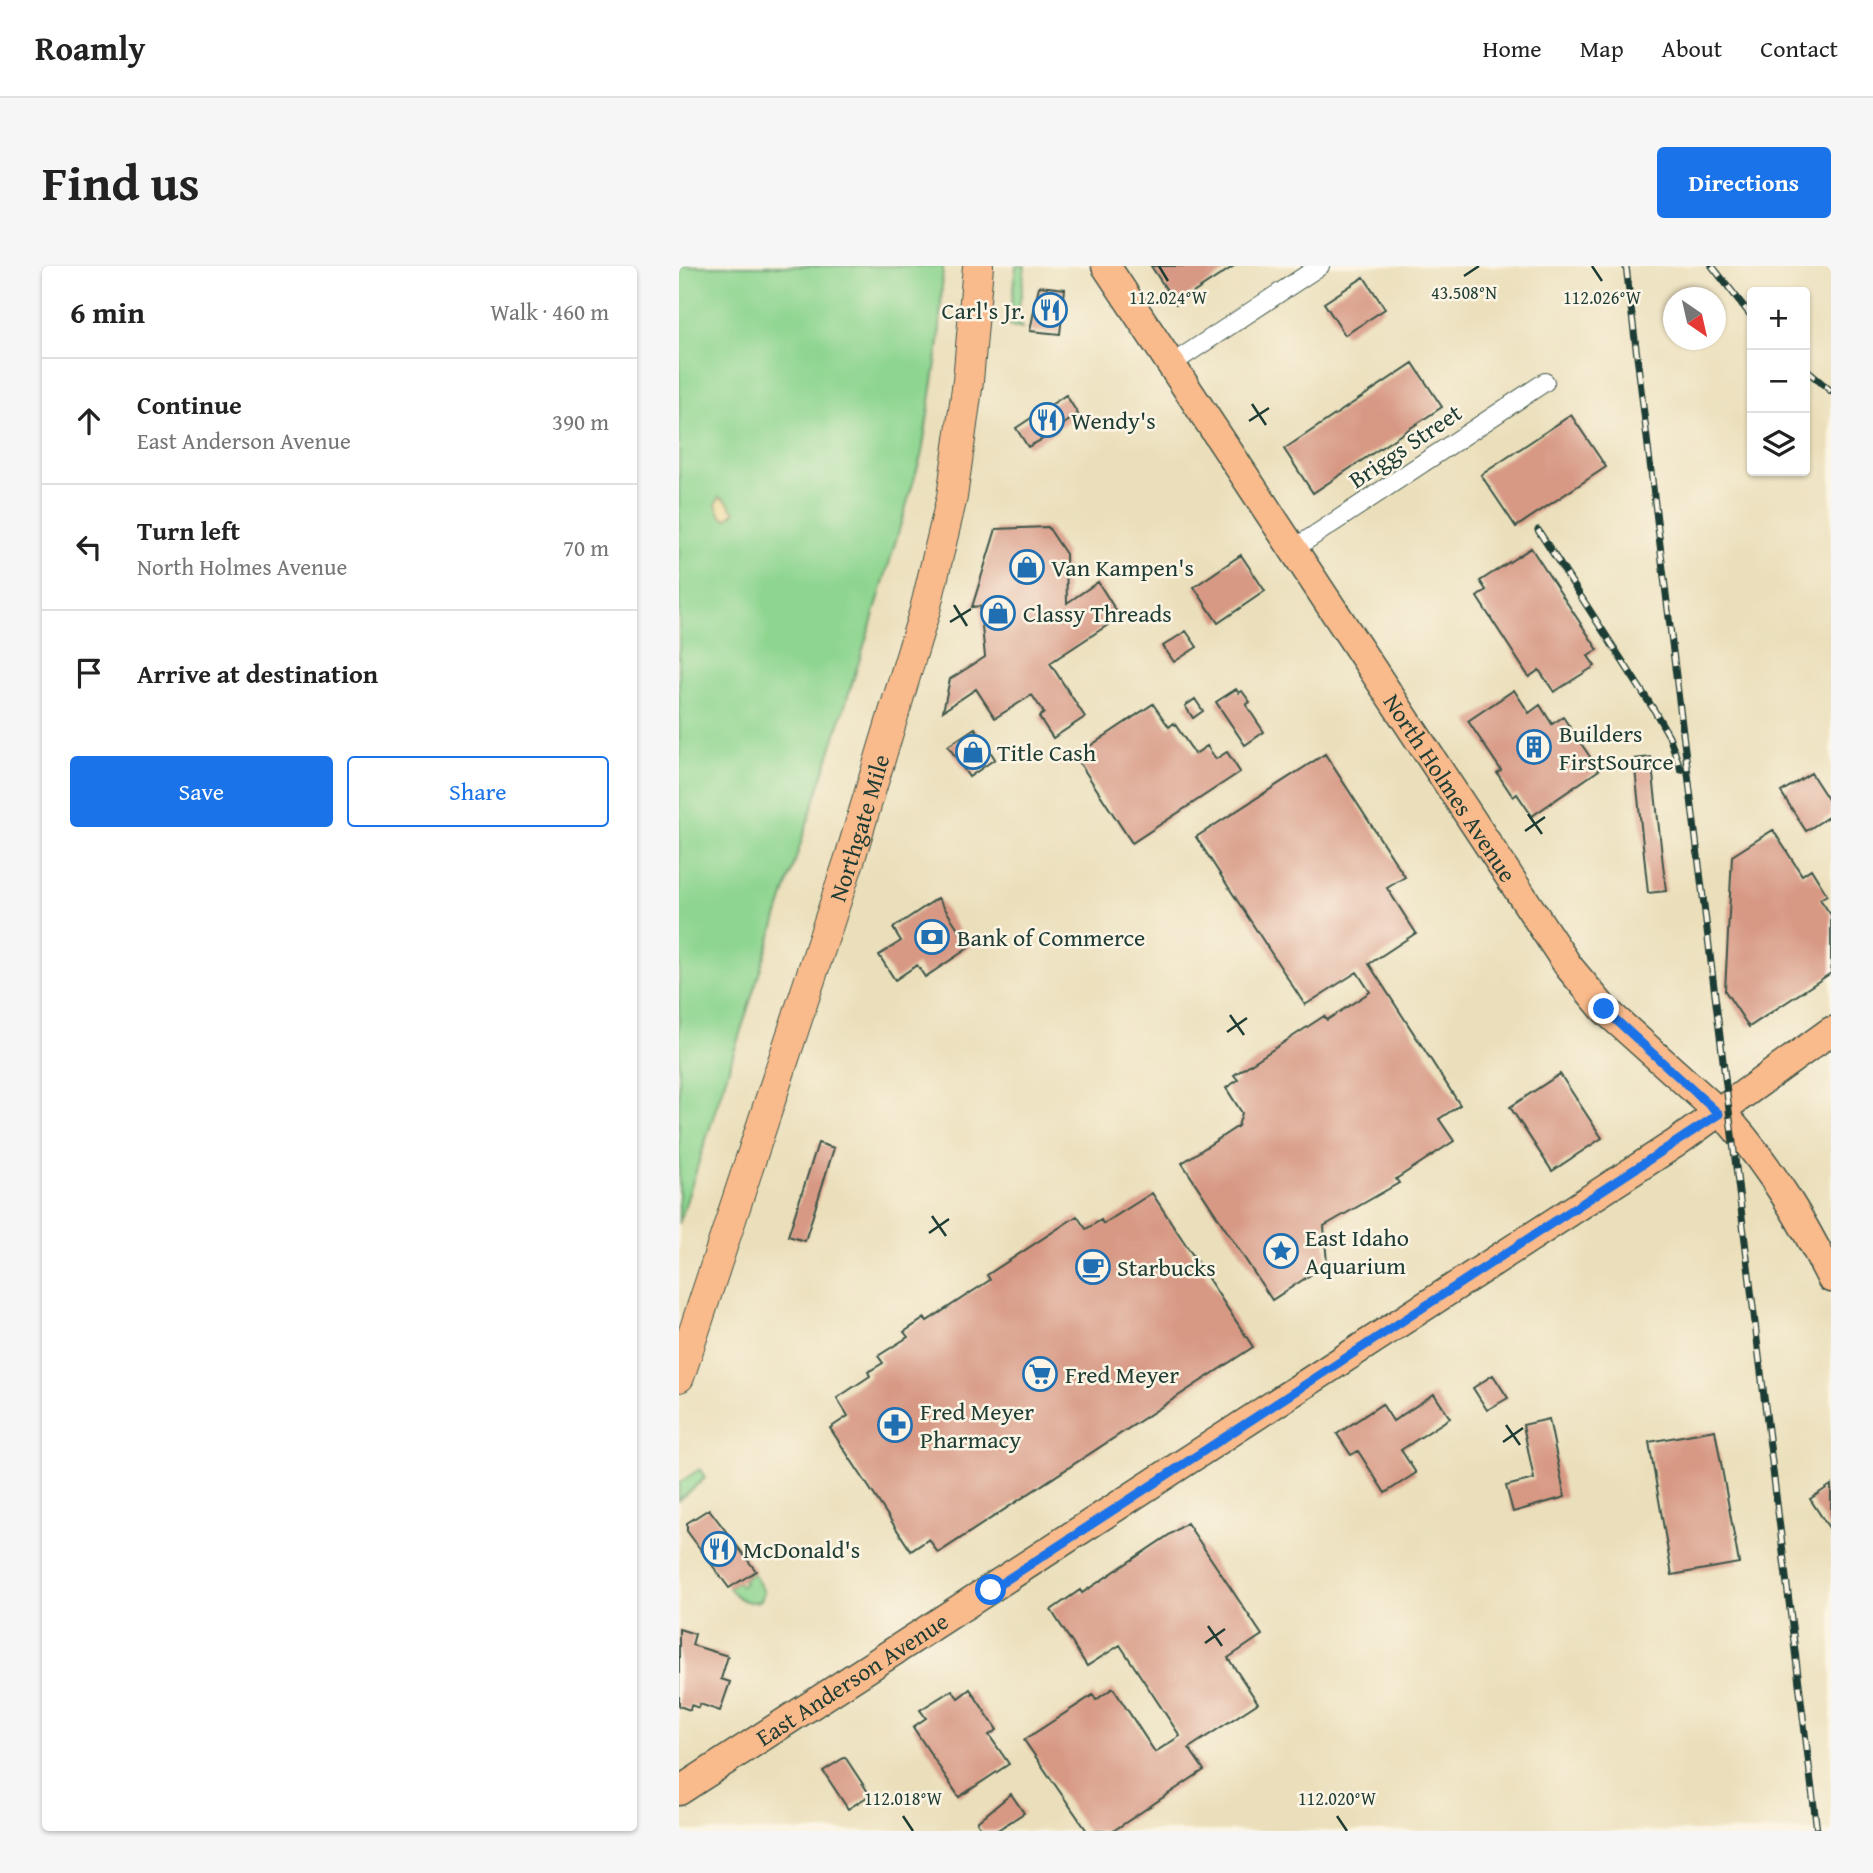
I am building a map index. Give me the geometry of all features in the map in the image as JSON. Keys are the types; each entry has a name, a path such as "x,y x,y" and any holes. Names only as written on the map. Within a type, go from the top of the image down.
{"highway":[{"name":"Northgate Mile","path":"679,1377 850,858 925,610 952,497 968,381 978,267"}],"main road":[{"name":"North Holmes Avenue","path":"1106,266 1569,967 1604,1009 1747,1142 1778,1183 1831,1278"},
{"name":"East Anderson Avenue","path":"679,1791 1719,1114 1831,1031"}],"street":[{"path":"1170,365 1320,266"},
{"name":"Briggs Street","path":"1292,550 1545,382"}],"green space":[{"path":"679,266 943,266 939,343 922,453 871,624 679,1224"},
{"path":"1016,266 1025,266 1015,318 1022,328 1009,326"},
{"path":"700,1469 705,1478 679,1500 679,1483"},
{"path":"753,1573 764,1592 761,1600 756,1602 739,1598 729,1588 738,1582 741,1586 745,1583 743,1580"}],"sand":[{"path":"719,497 726,500 735,512 727,519 721,516 716,505"}],"building":[{"path":"1151,266 1234,266 1176,304"},
{"path":"1364,277 1385,309 1345,335 1324,303"},
{"path":"1039,286 1065,289 1060,334 1030,331"},
{"path":"1413,363 1442,407 1313,493 1284,449"},
{"path":"1066,395 1078,414 1057,429 1058,431 1028,447 1016,428"},
{"path":"1571,415 1606,467 1516,527 1481,475"},
{"path":"1048,527 1066,554 1067,603 1098,582 1120,617 1050,663 1085,717 1053,738 1039,717 1044,713 1032,695 995,718 976,689 943,711 950,679 985,657 980,606 972,607 996,529"},
{"path":"1531,548 1598,650 1588,656 1595,666 1554,692 1539,670 1529,677 1477,597 1486,590 1480,581"},
{"path":"1241,555 1265,591 1218,623 1194,587"},
{"path":"1186,631 1197,647 1174,662 1163,646"},
{"path":"1236,689 1239,693 1242,691 1250,702 1246,705 1264,732 1245,745 1216,702"},
{"name":"Builders FirstSource","path":"1514,690 1529,713 1540,705 1552,724 1563,717 1599,770 1532,816 1517,794 1513,797 1497,773 1501,770 1468,721"},
{"path":"1195,699 1203,711 1193,718 1185,706"},
{"path":"1153,704 1169,727 1174,723 1195,754 1207,746 1216,759 1227,752 1240,772 1132,843 1075,756"},
{"path":"975,728 995,759 969,777 948,746"},
{"path":"1325,754 1405,877 1387,888 1416,933 1369,964 1460,1105 1439,1119 1454,1141 1396,1179 1399,1183 1324,1226 1327,1264 1272,1300 1182,1163 1238,1126 1242,1113 1226,1088 1238,1080 1234,1075 1324,1016 1327,1020 1370,992 1357,972 1305,1005 1196,837"},
{"path":"1651,757 1666,891 1648,893 1634,759"},
{"path":"1811,773 1831,804 1831,815 1806,831 1781,792"},
{"path":"1773,830 1802,875 1811,869 1827,895 1820,899 1831,915 1831,973 1749,1027 1725,991 1732,856"},
{"path":"938,898 970,947 925,977 917,965 895,980 879,955 901,941 893,928"},
{"path":"1560,1074 1602,1138 1552,1171 1510,1107"},
{"path":"818,1143 834,1148 805,1241 788,1236"},
{"name":"Fred Meyer","path":"1152,1193 1253,1347 938,1553 929,1539 911,1551 830,1428 848,1416 837,1398 870,1376 868,1372 883,1363 878,1356 908,1337 904,1332 925,1318 927,1321 990,1280 987,1275 1077,1216 1086,1229 1101,1220 1103,1224"},
{"path":"1493,1375 1508,1398 1487,1410 1473,1388"},
{"path":"1434,1394 1450,1418 1401,1450 1416,1473 1385,1493 1358,1451 1351,1455 1337,1434 1382,1404 1393,1421"},
{"path":"1549,1419 1565,1497 1513,1512 1506,1486 1534,1479 1523,1425"},
{"path":"1715,1430 1739,1563 1672,1575 1649,1442"},
{"path":"1831,1485 1831,1531 1810,1499"},
{"name":"McDonald's","path":"709,1509 756,1571 729,1588 687,1531 687,1523"},
{"path":"1187,1523 1262,1635 1228,1658 1258,1703 1189,1748 1204,1770 1113,1831 1087,1831 1024,1740 1093,1695 1096,1700 1113,1688 1155,1752 1180,1736 1120,1645 1087,1666 1051,1610 1080,1590 1082,1593"},
{"path":"679,1629 695,1634 692,1645 728,1656 721,1679 730,1682 720,1711 700,1704 699,1708 691,1705 690,1710 679,1706"},
{"path":"970,1689 997,1730 989,1735 1009,1764 959,1797 913,1727 926,1718 920,1710 952,1690 958,1698"},
{"path":"845,1757 870,1795 848,1809 823,1771"},
{"path":"1011,1794 1024,1813 996,1831 983,1831 977,1822"}],"railway":[{"path":"1626,266 1817,1831"},
{"path":"1712,266 1747,311"},
{"path":"1810,373 1831,391"},
{"path":"1538,530 1654,710 1669,736 1681,770"}],"place":[{"name":"Carl's Jr.","path":"1050,310"},
{"name":"Wendy's","path":"1047,420"},
{"name":"Van Kampen's","path":"1027,567"},
{"name":"Classy Threads","path":"998,613"},
{"name":"Builders FirstSource","path":"1534,747"},
{"name":"Title Cash","path":"973,752"},
{"name":"Bank of Commerce","path":"932,937"},
{"name":"East Idaho Aquarium","path":"1281,1251"},
{"name":"Starbucks","path":"1093,1267"},
{"name":"Fred Meyer","path":"1040,1374"},
{"name":"Fred Meyer Pharmacy","path":"895,1425"},
{"name":"McDonald's","path":"719,1549"}],"route":[{"path":"991,1590 1719,1114 1604,1009"}]}
